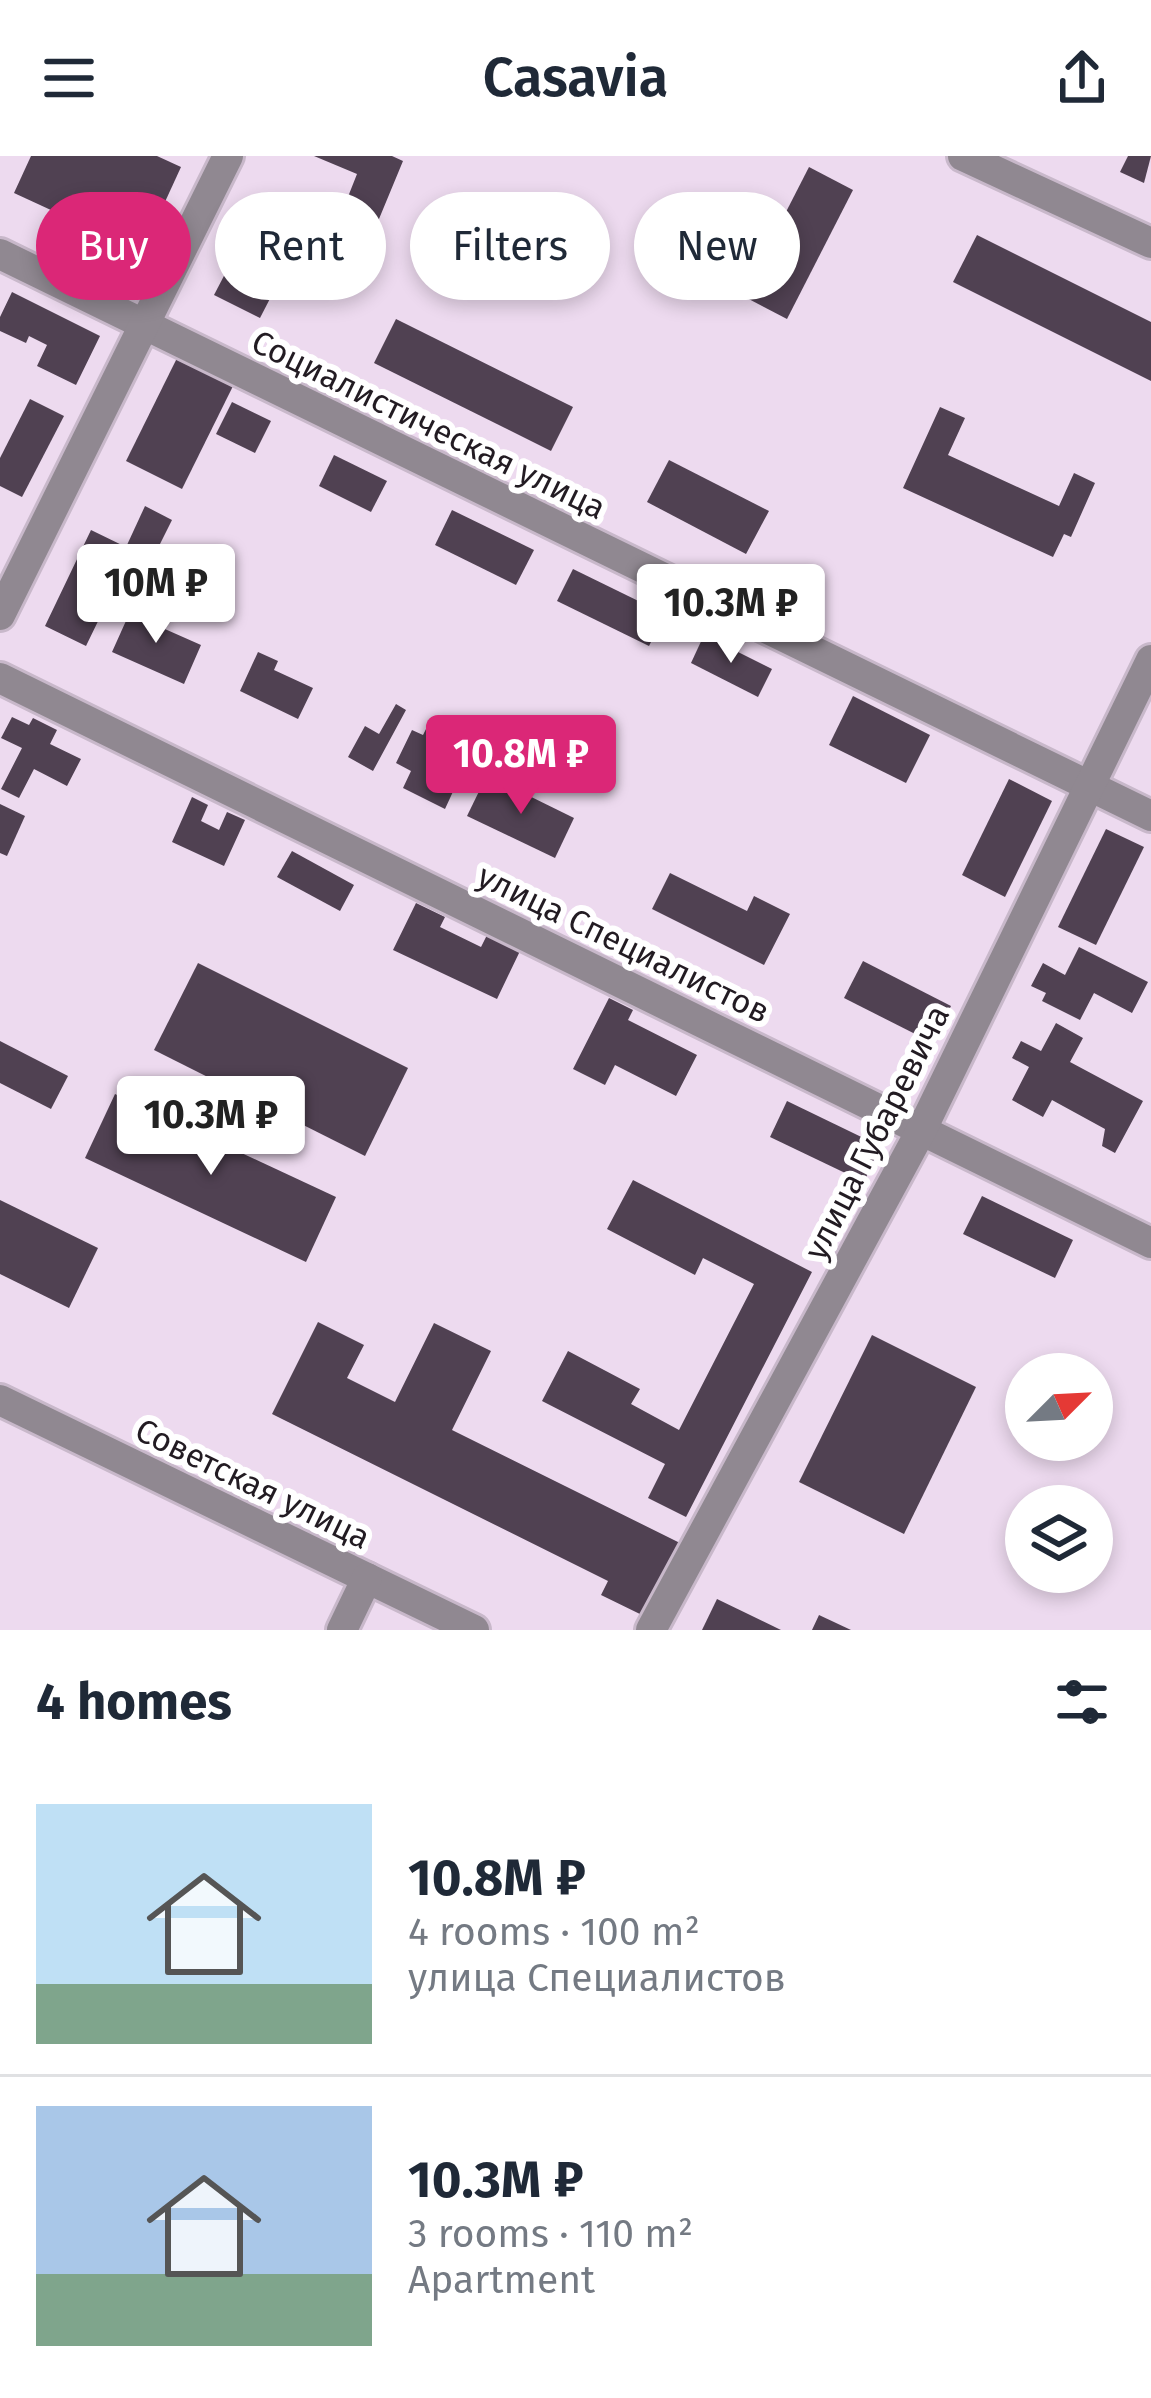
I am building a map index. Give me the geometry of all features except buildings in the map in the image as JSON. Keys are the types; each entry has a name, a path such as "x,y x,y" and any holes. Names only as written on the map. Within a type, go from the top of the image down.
{"street":[{"path":"0,615 229,156"},
{"path":"963,156 1151,243"},
{"name":"Социалистическая улица","path":"0,254 1151,816"},
{"name":"улица Губаревича","path":"651,1630 922,1129 1151,660"},
{"name":"улица Специалистов","path":"0,678 1151,1243"},
{"name":"Советская улица","path":"0,1400 474,1630"},
{"path":"342,1630 368,1578"}]}
